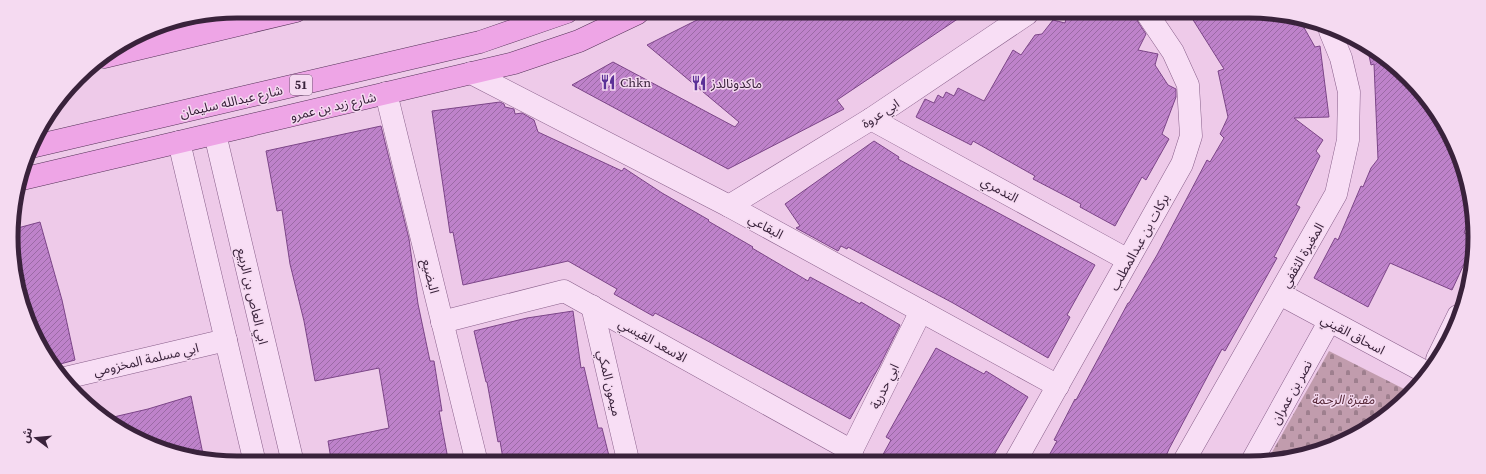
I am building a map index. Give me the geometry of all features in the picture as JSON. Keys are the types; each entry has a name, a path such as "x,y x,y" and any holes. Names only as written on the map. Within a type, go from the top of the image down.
{"main road":[{"path":"114,55 267,18"},
{"name":"شارع عبدالله سليمان","path":"39,145 480,42 550,18"},
{"name":"شارع زيد بن عمرو","path":"26,178 514,63 579,41 627,18"}],"street":[{"name":"ابي عروة","path":"729,206 871,119 1021,18"},
{"name":"بركات بن عبدالمطلب","path":"1018,456 1182,164 1191,136 1188,85 1173,52 1150,18"},
{"name":"المغيرة الثقفي","path":"1187,456 1336,194 1348,140 1349,92 1341,58 1332,35"},
{"name":"البقاعي","path":"471,73 729,206 1058,386"},
{"name":"البضيع","path":"386,93 475,456"},
{"name":"التدمري","path":"871,119 1128,260"},
{"name":"ابي العاص بن الربيع","path":"216,134 291,456"},
{"path":"179,142 253,456"},
{"name":"الاسعد القيسي","path":"442,322 564,291 849,455"},
{"name":"اسحاق القيني","path":"1280,294 1422,371"},
{"name":"ميمون المكي","path":"592,306 627,456"},
{"name":"ابي حدرية","path":"849,455 921,311"},
{"name":"نصر بن عمران","path":"1255,456 1330,322"},
{"name":"ابي مسلمة المخزومي","path":"70,378 226,340"}],"green space":[{"name":"مقبرة الرحمة","path":"1329,351 1406,390 1371,419 1346,433 1306,449 1270,455"}],"building":[{"path":"701,18 959,18 837,100 844,109 728,169 572,85 613,62 735,127 739,122 647,45"},
{"path":"1066,18 1137,18 1146,34 1138,50 1158,54 1155,65 1168,85 1176,89 1176,97 1162,134 1169,139 1146,180 1142,177 1115,226 1080,207 1081,204 1033,179 1035,176 973,141 971,145 916,117 925,99 934,103 938,95 943,98 946,92 954,96 958,88 984,101 1013,50 1021,55 1035,35 1042,34 1053,20 1065,23"},
{"path":"1192,18 1263,18 1302,24 1315,47 1320,46 1329,117 1294,118 1323,140 1316,151 1320,156 1296,205 1300,207 1274,257 1277,258 1225,351 1222,349 1166,456 1049,456 1057,441 1054,440 1075,399 1076,400 1128,303 1157,255 1207,160 1210,162 1224,138 1220,134 1228,117 1218,71 1224,69"},
{"path":"1369,54 1404,82 1423,104 1439,128 1451,153 1461,180 1468,222 1464,233 1468,234 1468,251 1467,257 1452,290 1390,263 1368,307 1314,278 1335,238 1338,240 1361,186 1363,187 1371,168 1378,159 1374,64 1371,65"},
{"path":"500,102 504,104 505,107 514,109 515,114 522,113 534,120 538,132 622,171 624,168 662,193 808,281 810,277 860,304 861,302 900,325 850,419 655,313 653,316 614,294 617,289 568,261 463,285 453,232 450,233 432,111"},
{"path":"381,126 409,239 418,304 430,361 434,361 442,411 439,411 447,456 330,456 328,441 389,428 379,368 315,381 304,321 290,264 282,210 277,211 266,151"},
{"path":"874,141 899,157 898,159 1095,265 1067,315 1070,317 1048,358 953,303 848,247 847,249 841,246 838,251 796,228 800,226 785,204"},
{"path":"40,222 62,300 75,360 59,364 47,346 35,321 25,294 22,280 18,251 18,228"},
{"path":"573,311 581,368 584,367 598,428 602,428 609,456 502,456 500,441 498,442 487,382 474,331 527,318"},
{"path":"936,348 984,374 986,371 1028,397 993,456 882,456 891,440 886,437"},
{"path":"191,396 203,453 180,449 153,439 127,427 113,417 148,409"}],"place":[{"name":"Chkn","path":"608,82"},
{"name":"ماكدونالدز","path":"699,83"}]}
